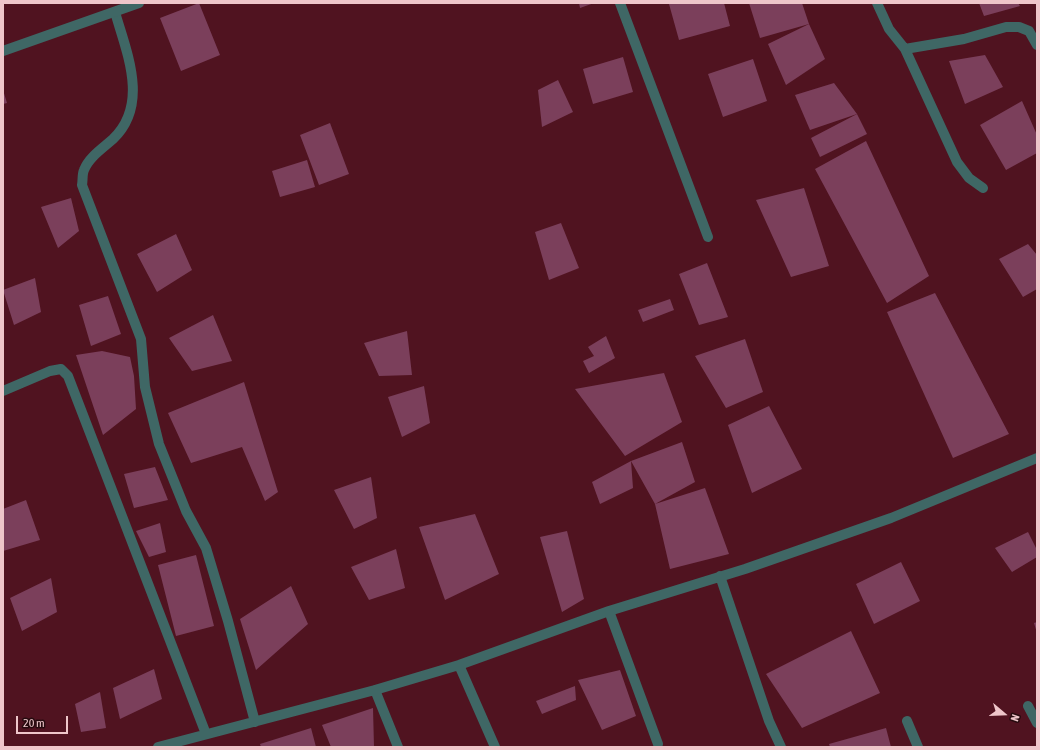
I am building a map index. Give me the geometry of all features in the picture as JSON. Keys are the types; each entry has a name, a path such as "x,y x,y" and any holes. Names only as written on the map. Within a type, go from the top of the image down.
{"street":[{"path":"3,51 138,3"},
{"path":"620,3 708,237"},
{"path":"877,3 888,29 905,49 956,162 969,178 983,188"},
{"path":"114,12 133,79 133,100 126,122 115,137 96,153 84,170 82,185 141,339 145,387 159,444 186,511 206,548 228,621 254,722"},
{"path":"905,49 964,39 1006,27 1019,27 1029,31 1037,45"},
{"path":"3,391 50,371 61,369 68,376 206,734"},
{"path":"158,747 375,690 459,666 609,611 720,576 891,518 1037,458"},
{"path":"720,576 769,721 781,747"},
{"path":"609,611 658,744"},
{"path":"459,666 495,747"},
{"path":"375,690 398,747"},
{"path":"1028,706 1037,723"},
{"path":"907,721 918,747"}],"building":[{"path":"199,3 220,55 181,71 160,18"},
{"path":"579,3 594,3 580,8"},
{"path":"724,3 730,26 679,40 669,4"},
{"path":"749,3 802,3 809,24 760,38"},
{"path":"979,3 1018,3 1020,6 984,16"},
{"path":"809,24 825,59 786,85 768,44"},
{"path":"985,55 1003,87 965,104 949,61"},
{"path":"623,57 633,92 593,104 583,69"},
{"path":"753,59 767,101 723,117 708,74"},
{"path":"558,80 573,112 542,127 538,90"},
{"path":"834,83 857,114 810,130 795,95"},
{"path":"3,90 7,103 3,104"},
{"path":"1022,101 1037,135 1037,153 1006,170 980,125"},
{"path":"857,114 867,134 820,157 811,138"},
{"path":"330,123 349,174 319,185 300,135"},
{"path":"866,141 929,276 887,303 815,169"},
{"path":"307,160 315,187 280,197 272,171"},
{"path":"804,188 829,266 791,277 756,200"},
{"path":"71,198 79,231 58,248 41,207"},
{"path":"561,223 579,268 549,280 535,232"},
{"path":"176,234 192,270 157,292 137,254"},
{"path":"1028,244 1037,255 1037,289 1023,297 999,259"},
{"path":"707,263 728,317 699,325 679,274"},
{"path":"35,278 41,312 14,325 3,290"},
{"path":"935,293 1009,434 953,458 887,312"},
{"path":"108,296 121,334 91,346 79,305"},
{"path":"670,299 674,310 643,322 638,310"},
{"path":"213,315 232,361 192,371 169,338"},
{"path":"407,331 412,375 379,376 364,343"},
{"path":"606,336 615,358 589,373 583,361 594,356 588,347"},
{"path":"745,339 763,392 726,408 695,356"},
{"path":"102,351 130,357 134,376 136,409 103,435 76,355"},
{"path":"664,373 682,422 625,456 575,389"},
{"path":"244,382 278,492 265,501 242,447 191,463 168,413"},
{"path":"424,386 430,423 402,437 388,397"},
{"path":"769,406 802,469 752,493 728,425"},
{"path":"682,442 695,482 655,504 631,461"},
{"path":"631,461 633,488 600,504 592,482"},
{"path":"155,467 168,500 134,508 124,474"},
{"path":"371,477 377,518 354,529 334,490"},
{"path":"705,488 729,554 670,569 655,504"},
{"path":"26,500 40,540 3,551 3,509"},
{"path":"475,514 499,574 445,600 419,527"},
{"path":"160,523 166,552 149,557 136,531"},
{"path":"567,531 584,599 562,612 540,537"},
{"path":"1028,532 1037,550 1037,557 1012,572 995,548"},
{"path":"396,549 405,588 369,600 351,567"},
{"path":"196,555 214,626 176,636 158,565"},
{"path":"901,562 920,601 874,624 856,584"},
{"path":"51,578 57,612 22,631 10,598"},
{"path":"291,586 308,624 256,670 240,619"},
{"path":"1037,622 1037,633 1034,623"},
{"path":"851,631 880,693 802,728 766,674"},
{"path":"154,669 162,699 120,719 113,688"},
{"path":"620,670 636,716 602,730 578,680"},
{"path":"575,686 576,700 542,714 536,701"},
{"path":"100,692 106,728 81,732 75,704"},
{"path":"373,708 374,747 331,747 322,725"},
{"path":"311,728 316,747 261,747 260,744"},
{"path":"886,728 891,747 830,747 829,744"}]}
